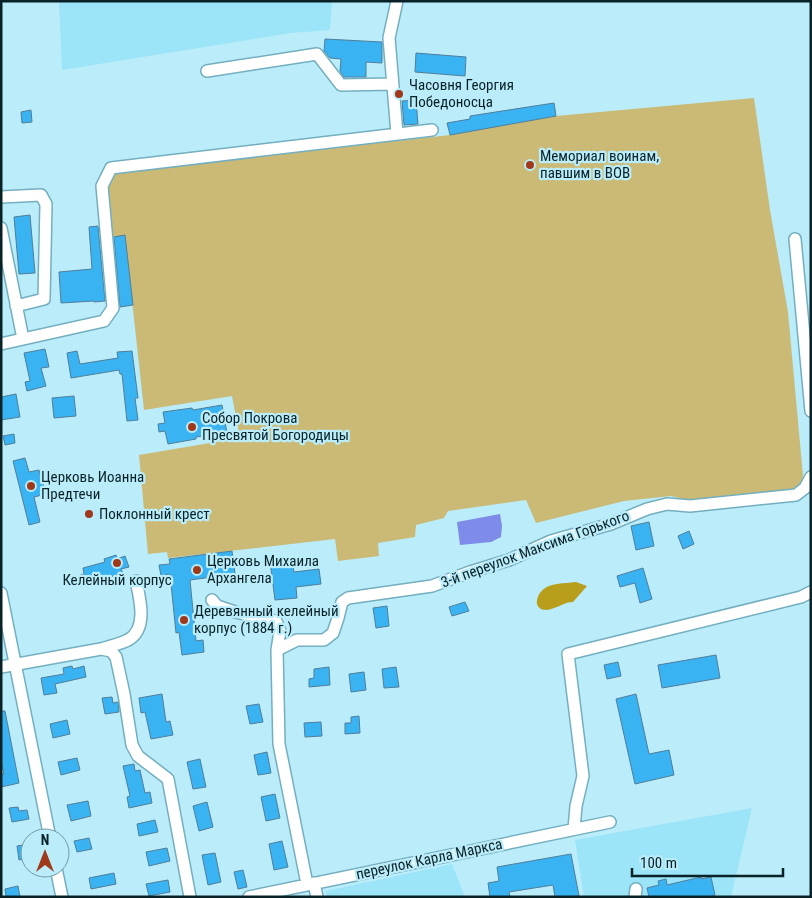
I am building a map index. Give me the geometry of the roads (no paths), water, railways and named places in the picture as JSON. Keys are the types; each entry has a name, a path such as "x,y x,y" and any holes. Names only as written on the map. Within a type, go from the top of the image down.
{"street":[{"path":"397,134 389,38 398,1"},
{"path":"207,71 317,54 341,85 393,84"},
{"path":"1,344 104,321 112,308 102,186 111,168 432,130"},
{"path":"1,197 41,195 46,204 44,299 16,306"},
{"path":"1,228 22,339"},
{"path":"795,239 811,411"},
{"path":"798,275 811,273"},
{"name":"3-й переулок Максима Горького","path":"277,650 297,640 324,640 333,633 342,602 348,598 432,586 510,560 551,541 611,524 647,509 667,504 690,506 796,496 805,488 811,477"},
{"path":"1,667 101,649 130,639 138,630 140,621 141,601 136,581"},
{"path":"574,829 576,806 583,776 568,654 801,597 811,592"},
{"path":"1,593 48,828"},
{"path":"212,600 217,606 235,612 276,621 280,631 277,650 279,744 311,884 317,897"},
{"path":"101,649 111,651 116,657 132,745 138,756 168,779 190,897"},
{"name":"переулок Карла Маркса","path":"249,897 610,822"},
{"path":"58,878 62,897"}],"water":[{"path":"500,514 501,537 491,542 460,545 457,522"}],"place":[{"name":"Часовня Георгия Победоносца","path":"399,94"},
{"name":"Мемориал воинам, павшим в ВОВ","path":"530,165"},
{"name":"Собор Покрова Пресвятой Богородицы","path":"192,427"},
{"name":"Церковь Иоанна Предтечи","path":"31,486"},
{"name":"Поклонный крест","path":"89,514"},
{"name":"Келейный корпус","path":"117,563"},
{"name":"Церковь Михаила Архангела","path":"197,570"},
{"name":"Деревянный келейный корпус (1884 г.)","path":"184,620"}]}
